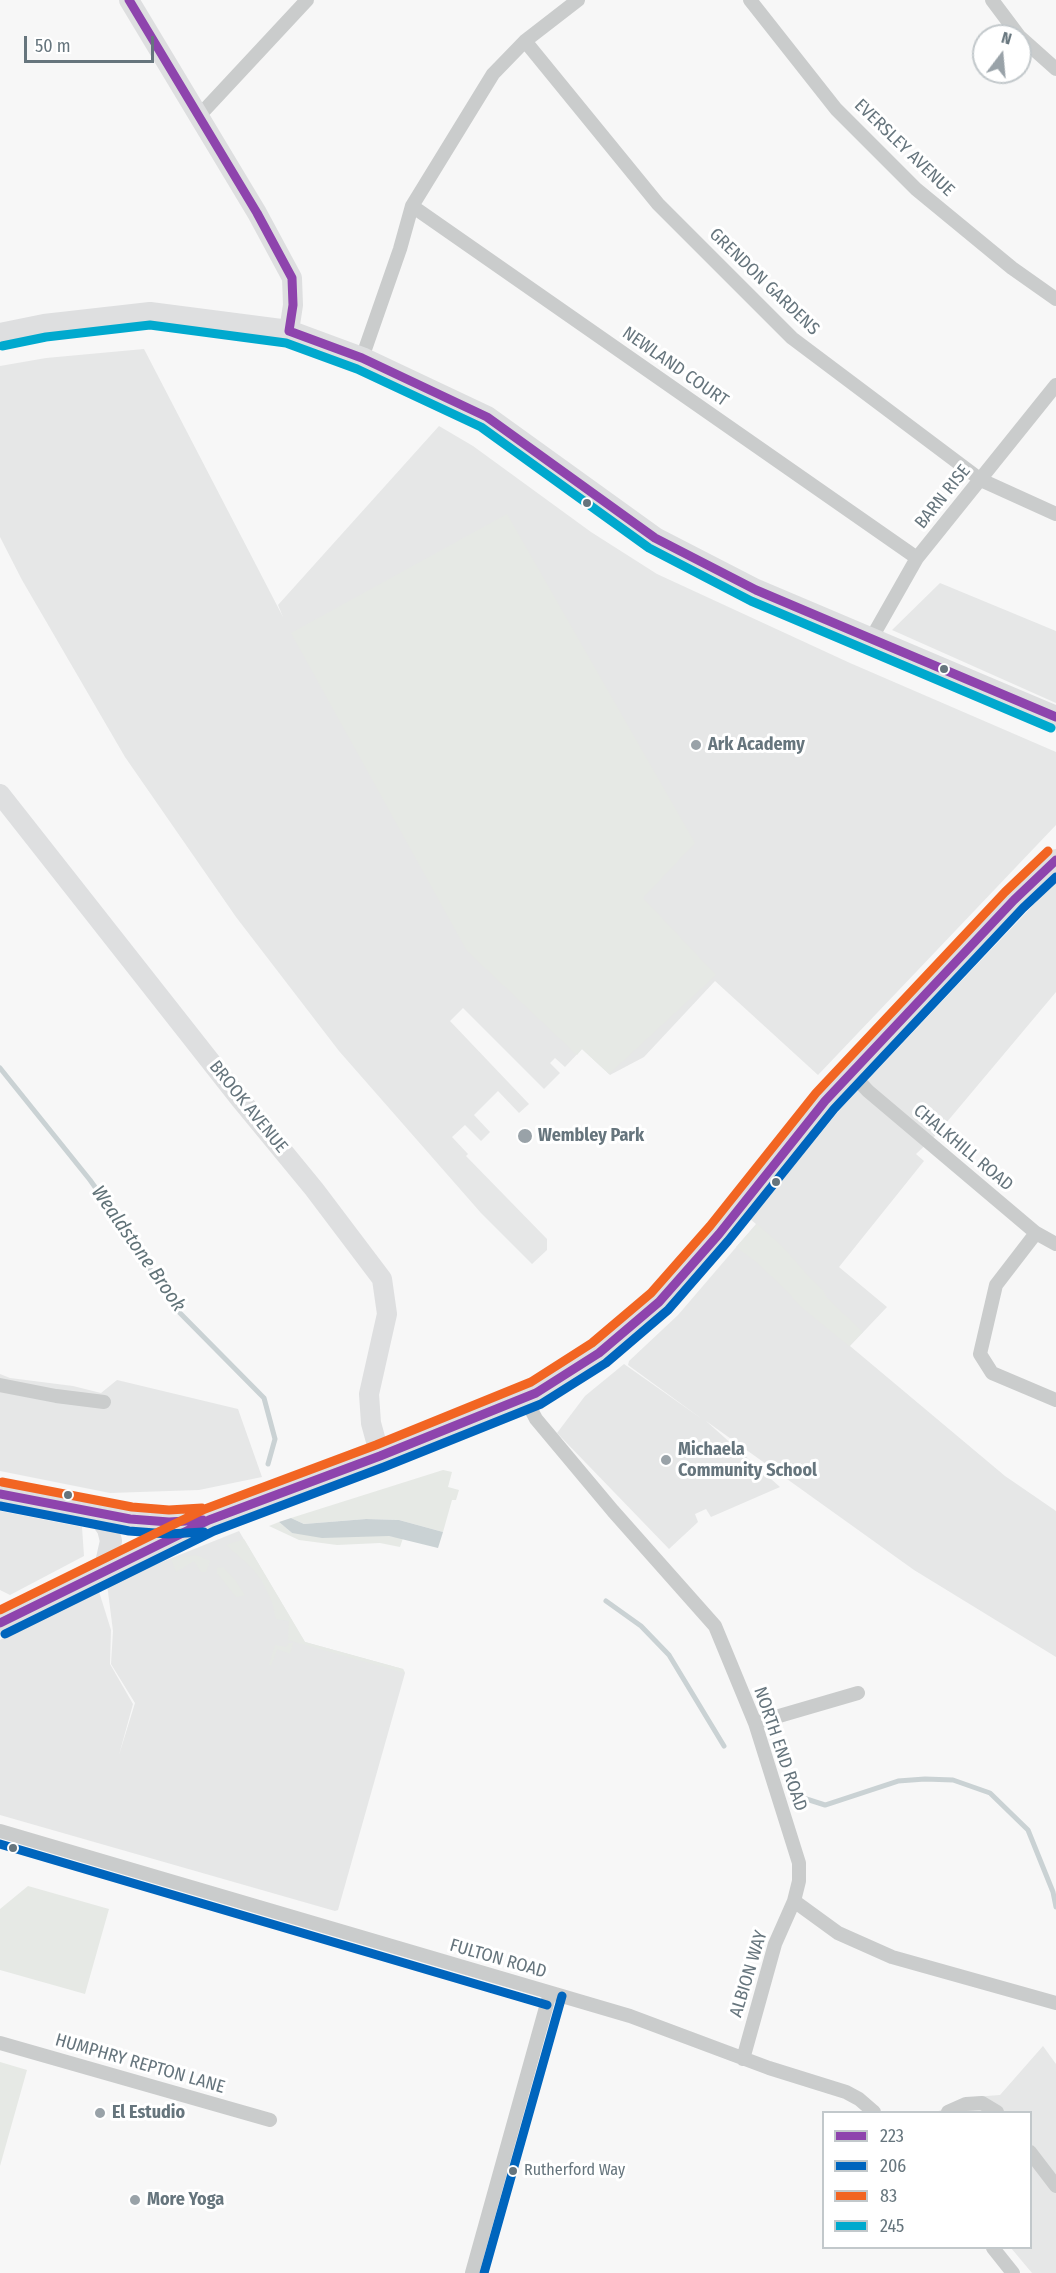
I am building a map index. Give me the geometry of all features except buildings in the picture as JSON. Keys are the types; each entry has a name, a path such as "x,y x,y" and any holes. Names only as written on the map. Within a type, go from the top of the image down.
{"main road":[{"path":"0,334 44,325 150,313 289,331 362,358 487,417 655,538 756,590 1056,717"},
{"path":"4,1618 209,1520 474,1419 531,1401 599,1353 658,1302 719,1234 817,1110 1014,900 1056,861"},
{"path":"0,1494 130,1519 169,1522 209,1520"},
{"path":"88,1512 101,1519 108,1530 111,1541 104,1572"}],"street":[{"path":"129,0 261,220 292,278 289,331"},
{"path":"198,117 307,0"},
{"path":"362,358 400,249 412,206 492,74 525,41 578,0"},
{"name":"EVERSLEY AVENUE","path":"750,0 836,109 916,189 1012,268 1056,299"},
{"path":"992,0 1010,24"},
{"name":"GRENDON GARDENS","path":"525,41 658,204 792,338 981,480 1056,514"},
{"path":"1032,48 1056,69"},
{"name":"NEWLAND COURT","path":"412,206 917,558"},
{"name":"BARN RISE","path":"871,639 917,558 1056,385"},
{"name":"BROOK AVENUE","path":"0,794 240,1099 314,1189 382,1279 387,1314 369,1394 371,1423 380,1456"},
{"name":"CHALKHILL ROAD","path":"851,1073 1036,1233 1056,1245"},
{"path":"1036,1233 996,1285 980,1354 992,1373 1056,1400"},
{"path":"0,1385 104,1402"},
{"name":"NORTH END ROAD","path":"531,1401 536,1419 613,1511 715,1626 755,1723 799,1863 799,1881 794,1902"},
{"path":"755,1723 858,1693"},
{"name":"FULTON ROAD","path":"0,1831 630,2016 743,2059 846,2092 873,2111"},
{"path":"794,1902 838,1933 892,1957 1056,2003"},
{"name":"ALBION WAY","path":"743,2059 776,1944 794,1902"},
{"path":"472,2273 550,1993"},
{"name":"HUMPHRY REPTON LANE","path":"0,2043 270,2120"},
{"path":"950,2111 966,2104 982,2103 996,2111"},
{"path":"1032,2155 1056,2186"},
{"path":"995,2249 1013,2273"}],"shaded area":[{"name":"Ark Academy","path":"144,349 283,617 278,605 439,426 473,446 591,532 657,574 850,663 1056,752 1056,825 818,1075 715,981 644,1057 610,1075 582,1049 565,1067 555,1058 550,1063 560,1073 544,1089 463,1008 450,1021 529,1104 519,1113 498,1091 474,1115 490,1132 481,1141 465,1125 452,1137 468,1154 466,1156 547,1239 547,1250 532,1264 481,1213 339,1051 236,917 125,757 22,580 0,537 0,366 46,358"},
{"path":"507,514 695,843 643,898 716,975 609,1074 582,1049 577,1055 467,951 291,633"},
{"path":"940,583 1056,631 1056,703 892,630"},
{"path":"1056,881 1056,992 936,1135 916,1154 924,1161 839,1267 887,1307 850,1346 1005,1476 1056,1511 1056,1657 914,1570 706,1421 780,1487 711,1517 706,1509 695,1514 698,1522 669,1549 557,1433 585,1396 624,1364 702,1419 628,1365 629,1361 678,1315 756,1224 750,1219 842,1107"},
{"path":"757,1224 782,1246 823,1290 827,1298 863,1332 849,1346 800,1306 755,1261 736,1247"},
{"path":"0,1374 10,1378 73,1386 101,1393 117,1380 238,1409 262,1477 199,1490 110,1493 0,1471"},
{"path":"443,1470 452,1472 448,1487 459,1490 456,1500 452,1500 443,1532 399,1520 366,1519 304,1524 291,1518"},
{"path":"0,1511 82,1527 84,1556 10,1595 0,1590"},
{"path":"291,1518 304,1524 366,1519 399,1520 443,1532 438,1548 389,1536 322,1538 292,1533 279,1522"},
{"path":"279,1522 292,1533 403,1538 400,1547 380,1543 337,1545 299,1540 269,1526"},
{"path":"239,1531 305,1642 403,1669 405,1673 338,1910 335,1911 0,1815 0,1640 96,1582 111,1630 110,1664 133,1704 119,1755 135,1703 111,1664 113,1631 107,1584"},
{"path":"244,1539 305,1642 403,1669 405,1673 288,1640 289,1621 276,1619 272,1602 262,1581 251,1567 226,1545"},
{"path":"196,1555 210,1561 206,1572 201,1572 194,1561 176,1572 171,1559"},
{"path":"217,1568 224,1568 235,1580 245,1595 236,1597 217,1573"},
{"path":"289,1643 293,1643 290,1654 277,1649 271,1666 269,1665 275,1645 286,1647"},
{"path":"28,1886 109,1909 85,1994 0,1970 0,1909"},
{"path":"1043,2046 1056,2064 1056,2273 1032,2273 1012,2249 1032,2249 1032,2111 938,2111 973,2097 1000,2095"},
{"path":"0,2062 27,2070 0,2166"}],"waterway":[{"name":"Wealdstone Brook","path":"0,1068 90,1180 175,1308 264,1398 275,1439 268,1464"},
{"name":"Wealdstone Brook","path":"606,1601 641,1626 669,1655 724,1746"},
{"name":"Wealdstone Brook","path":"797,1796 825,1805 898,1781 925,1779 953,1780 990,1793 1028,1830 1053,1892 1056,1907"}],"transit line":[{"name":"223","path":"129,0 257,213 292,278 293,305 289,331"},
{"name":"245","path":"2,346 46,337 150,325 286,343 357,369 481,427 649,548 751,601 1051,728"},
{"name":"223","path":"289,331 362,358 487,417 655,538 756,590 1056,717"},
{"name":"83","path":"0,1610 205,1509 376,1445 531,1382 592,1343 651,1293 710,1226 816,1093 1005,892 1048,851"},
{"name":"223","path":"0,1623 209,1520 380,1456 536,1393 599,1353 659,1302 719,1234 825,1101 1014,900 1056,860"},
{"name":"206","path":"5,1634 214,1531 384,1467 541,1404 606,1363 668,1310 728,1241 834,1109 1023,908 1056,877"},
{"name":"83","path":"2,1482 132,1507 169,1510 202,1508"},
{"name":"223","path":"0,1494 130,1519 169,1522 203,1520"},
{"name":"206","path":"0,1506 129,1531 168,1534 204,1532"},
{"name":"206","path":"0,1844 547,2005"},
{"name":"206","path":"484,2273 562,1996"}],"place":[{"name":"Ark Academy","path":"696,745"},
{"name":"Wembley Park","path":"525,1136"},
{"name":"Michaela Community School","path":"666,1460"},
{"name":"El Estudio","path":"100,2113"},
{"name":"Rutherford Way","path":"513,2171"},
{"name":"More Yoga","path":"135,2200"}]}
